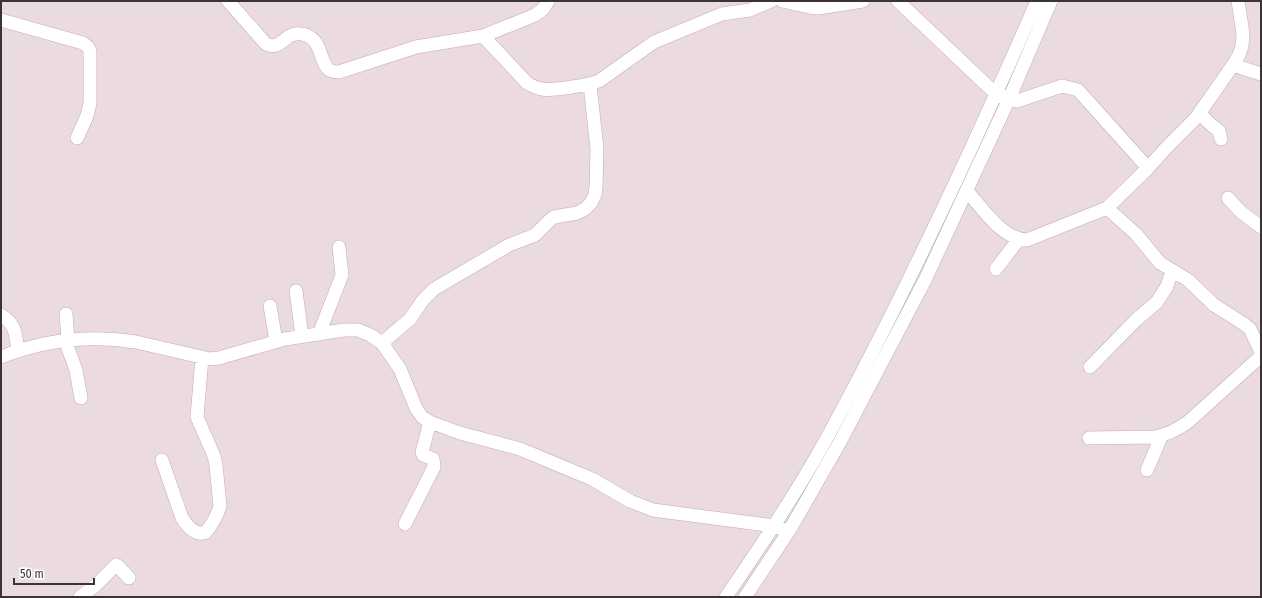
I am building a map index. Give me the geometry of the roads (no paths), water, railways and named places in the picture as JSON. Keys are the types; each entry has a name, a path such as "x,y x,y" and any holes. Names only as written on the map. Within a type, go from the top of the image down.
{"street":[{"path":"228,1 266,44 271,46 277,45 290,35 298,33 308,36 319,48 327,68 335,72 416,47 483,36 535,15 543,10 548,1"},
{"path":"483,36 527,83 534,87 543,89 590,85 599,82 654,42 722,14 750,10 770,1"},
{"path":"782,1 818,8 863,1"},
{"path":"898,1 996,94 1017,101 1062,86 1078,90 1148,168"},
{"path":"726,597 774,526 828,435 909,281 996,94 1037,1"},
{"path":"745,597 789,531 840,442 926,280 1009,99 1051,1"},
{"path":"967,190 988,216 1004,230 1019,239 1027,240 1107,208 1148,168 1200,113 1233,65 1242,46 1243,34 1238,1"},
{"path":"1,20 83,43 90,50 90,103 87,116 77,138"},
{"path":"1233,65 1261,74"},
{"path":"382,344 410,319 423,300 434,289 509,245 535,235 554,217 577,213 585,209 591,203 595,195 596,187 597,149 590,85"},
{"path":"1200,113 1208,122 1219,130 1221,139"},
{"path":"1228,198 1241,212 1261,227"},
{"path":"1089,438 1162,436 1188,422 1260,349 1250,330 1244,324 1214,305 1188,280 1160,263 1136,234 1107,208"},
{"path":"996,269 1019,239"},
{"path":"319,334 342,275 339,247"},
{"path":"1090,367 1136,320 1157,302 1167,286 1172,270"},
{"path":"296,291 302,336"},
{"path":"270,306 276,341"},
{"path":"66,314 67,340 76,370 81,398"},
{"path":"1,315 14,327 18,350"},
{"path":"1,357 18,350 67,340 124,340 202,358 219,358 276,341 344,330 358,330 370,335 382,344 400,369 416,408 422,417 430,422 460,433 520,449 592,479 630,501 653,510 774,526 789,531"},
{"path":"162,460 182,518 186,525 198,533 205,533 219,512 220,506 214,456 197,417 202,358"},
{"path":"405,524 434,467 433,459 423,455 422,452 430,422"},
{"path":"1147,470 1162,436"},
{"path":"80,597 96,585 116,565 129,578"}]}
